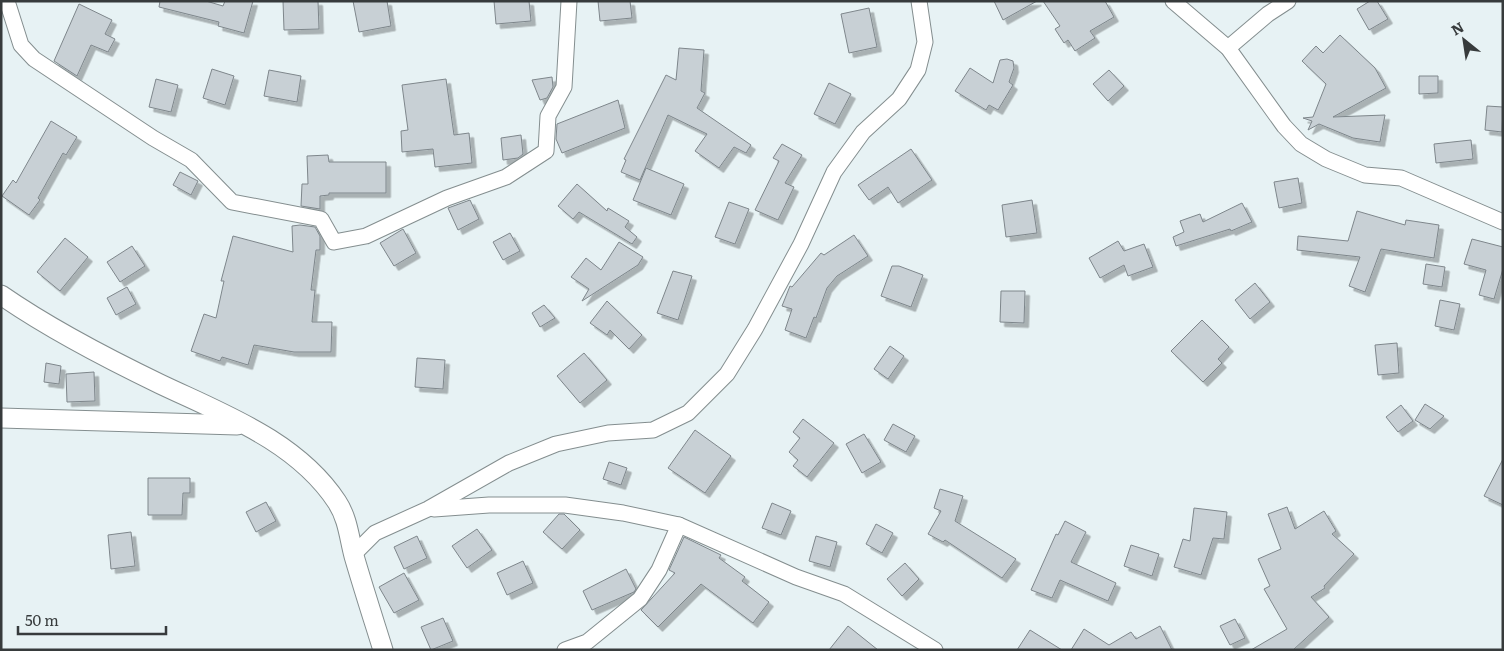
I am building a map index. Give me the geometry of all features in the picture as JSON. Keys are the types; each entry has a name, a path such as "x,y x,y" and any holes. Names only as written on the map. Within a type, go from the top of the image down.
{"street":[{"path":"7,1 20,44 34,59 153,138 191,160 232,202 321,219 334,242 366,236 447,198 506,177 546,152 548,116 564,87 569,1"},
{"path":"354,554 375,533 428,510 509,463 556,444 608,433 653,430 688,413 727,374 801,244 834,172 863,132 899,99 918,70 925,42 919,1"},
{"path":"1173,1 1228,48 1284,126 1301,144 1326,160 1365,175 1401,178 1503,222"},
{"path":"1228,48 1268,14 1288,1"},
{"path":"1,296 26,312 149,378 247,425 305,463 337,502 346,520 354,554 383,650"},
{"path":"1,418 90,419 247,425"},
{"path":"428,510 489,505 565,505 623,513 679,525 796,577 844,594 935,650"},
{"path":"565,650 587,642 640,599 659,570 679,525"}],"building":[{"path":"160,1 206,1 223,6 225,1 253,1 244,33 218,26 219,22 159,7"},
{"path":"283,1 318,1 319,29 284,30"},
{"path":"353,1 387,1 391,26 359,32"},
{"path":"494,1 529,1 531,21 496,24"},
{"path":"598,1 630,1 632,18 600,21"},
{"path":"994,1 1037,1 1003,20"},
{"path":"1043,1 1105,1 1114,17 1090,31 1095,38 1075,51 1068,40 1064,43 1055,29 1060,26"},
{"path":"1370,1 1377,1 1388,19 1369,30 1357,9"},
{"path":"79,4 112,20 105,34 115,39 108,52 91,45 77,76 54,61"},
{"path":"869,8 877,47 849,53 841,14"},
{"path":"1340,35 1375,68 1386,88 1333,117 1385,115 1380,142 1353,138 1319,124 1308,130 1312,121 1303,118 1313,117 1326,84 1302,61 1316,46 1323,53"},
{"path":"679,48 704,50 701,91 705,93 697,108 751,145 746,153 734,147 719,168 695,151 707,134 668,115 640,180 621,172 626,160 624,159 666,75 676,80"},
{"path":"1007,59 1013,61 1014,68 1009,82 1013,85 998,110 989,105 986,110 955,91 970,68 993,83 1000,60"},
{"path":"212,69 234,76 225,105 203,98"},
{"path":"269,70 301,76 297,102 264,96"},
{"path":"1109,70 1124,86 1108,101 1093,84"},
{"path":"1419,76 1438,76 1438,93 1419,94"},
{"path":"552,77 553,87 547,98 540,100 532,80"},
{"path":"156,79 178,85 171,112 149,107"},
{"path":"446,79 454,135 469,133 472,163 435,167 433,149 402,152 401,131 408,130 402,85"},
{"path":"829,83 851,94 835,124 814,114"},
{"path":"618,100 625,128 562,153 556,139 557,124"},
{"path":"1487,106 1503,107 1502,132 1485,130"},
{"path":"51,121 77,137 66,155 63,153 38,198 40,200 29,215 2,196 13,180 16,183"},
{"path":"521,135 523,154 518,158 503,160 501,138"},
{"path":"1471,140 1473,159 1436,163 1434,144"},
{"path":"782,144 802,155 785,183 794,187 778,220 755,210 779,161 773,158"},
{"path":"911,149 932,180 898,203 888,187 869,200 858,185"},
{"path":"328,155 329,162 386,162 386,193 329,193 329,195 320,196 320,209 301,206 302,184 308,184 307,156"},
{"path":"646,168 684,184 671,215 633,200"},
{"path":"180,172 198,181 191,195 173,185"},
{"path":"1298,178 1302,203 1279,208 1274,182"},
{"path":"577,184 607,211 608,208 629,221 625,227 637,237 632,244 579,212 573,219 558,206"},
{"path":"470,200 479,219 458,230 448,208"},
{"path":"1032,200 1037,233 1006,237 1002,205"},
{"path":"729,202 749,209 735,244 715,237"},
{"path":"1242,203 1252,222 1231,231 1230,229 1176,246 1173,237 1184,232 1180,221 1200,214 1203,222"},
{"path":"1357,211 1405,225 1406,220 1439,225 1434,258 1381,249 1365,292 1349,286 1360,257 1297,250 1298,236 1348,241"},
{"path":"292,226 315,227 320,236 320,250 316,250 311,290 315,290 312,322 332,322 331,352 294,352 254,345 248,365 222,357 220,361 191,351 204,314 216,318 224,281 221,281 233,236 293,252"},
{"path":"403,229 416,253 394,266 380,243"},
{"path":"510,233 520,251 503,260 493,242"},
{"path":"854,235 868,256 837,276 827,288 806,338 785,330 792,309 782,306 790,286 792,287 821,253 824,255"},
{"path":"65,238 88,257 60,291 37,272"},
{"path":"1472,239 1503,247 1503,269 1494,299 1479,295 1486,270 1464,264"},
{"path":"1118,241 1124,251 1144,244 1153,267 1128,276 1124,265 1100,278 1089,258"},
{"path":"619,242 643,257 638,265 582,301 589,289 571,277 586,258 601,270"},
{"path":"132,246 145,266 120,282 107,262"},
{"path":"1426,264 1445,267 1442,287 1423,284"},
{"path":"892,266 899,266 923,275 911,307 881,296"},
{"path":"673,271 692,276 678,320 657,313"},
{"path":"1255,283 1270,302 1250,319 1235,300"},
{"path":"127,287 136,304 116,315 107,298"},
{"path":"1001,291 1025,291 1024,323 1000,322"},
{"path":"1440,300 1460,304 1454,330 1435,326"},
{"path":"607,301 642,335 629,349 610,330 607,335 590,323"},
{"path":"544,305 555,318 540,327 532,313"},
{"path":"1202,320 1229,347 1218,359 1222,363 1203,382 1171,351"},
{"path":"1397,343 1399,373 1378,375 1375,345"},
{"path":"890,346 904,356 888,379 874,369"},
{"path":"584,353 607,380 580,403 557,376"},
{"path":"417,358 445,360 443,389 415,387"},
{"path":"46,363 61,366 59,384 44,382"},
{"path":"94,372 95,401 67,402 66,374"},
{"path":"1425,404 1444,416 1430,429 1415,420"},
{"path":"1401,405 1413,421 1398,432 1386,417"},
{"path":"803,419 834,443 807,477 793,466 798,460 789,452 800,438 793,432"},
{"path":"893,424 915,436 906,452 884,440"},
{"path":"695,430 731,456 705,493 668,468"},
{"path":"864,434 881,462 862,473 846,444"},
{"path":"1503,459 1503,505 1484,496"},
{"path":"609,462 627,468 621,485 603,479"},
{"path":"148,478 190,478 190,493 183,493 182,515 148,515"},
{"path":"940,489 963,496 955,521 1016,559 1002,578 945,540 943,542 928,534 941,511 934,508"},
{"path":"266,502 276,521 256,532 246,512"},
{"path":"772,503 791,511 781,535 762,528"},
{"path":"1287,507 1295,529 1324,511 1336,531 1332,534 1354,554 1324,586 1325,588 1311,597 1329,617 1293,650 1251,650 1287,629 1264,589 1270,586 1258,559 1281,549 1268,514"},
{"path":"1194,508 1227,512 1224,539 1213,538 1201,575 1174,567 1183,539 1190,541"},
{"path":"559,514 564,514 580,530 562,549 543,532"},
{"path":"1065,521 1086,532 1071,562 1116,583 1108,601 1060,580 1052,598 1031,590 1056,534 1058,535"},
{"path":"876,524 893,533 882,553 866,544"},
{"path":"477,529 492,550 467,568 452,546"},
{"path":"131,532 135,566 111,569 108,535"},
{"path":"417,536 427,558 404,569 394,547"},
{"path":"816,536 837,542 830,567 809,561"},
{"path":"684,537 721,555 719,558 745,577 742,581 769,602 753,623 701,584 658,627 641,610 675,573 669,570"},
{"path":"1131,545 1159,554 1152,576 1124,566"},
{"path":"523,561 533,583 507,595 497,573"},
{"path":"905,563 919,579 902,596 887,579"},
{"path":"626,569 636,589 634,592 592,610 583,591"},
{"path":"404,573 419,600 394,613 379,587"},
{"path":"443,618 453,641 431,650 421,627"},
{"path":"1235,619 1245,638 1230,645 1220,626"},
{"path":"848,626 878,650 829,650"},
{"path":"1160,626 1172,650 1071,650 1084,629 1109,645 1131,632 1136,639"},
{"path":"1030,630 1062,650 1017,650"}]}
